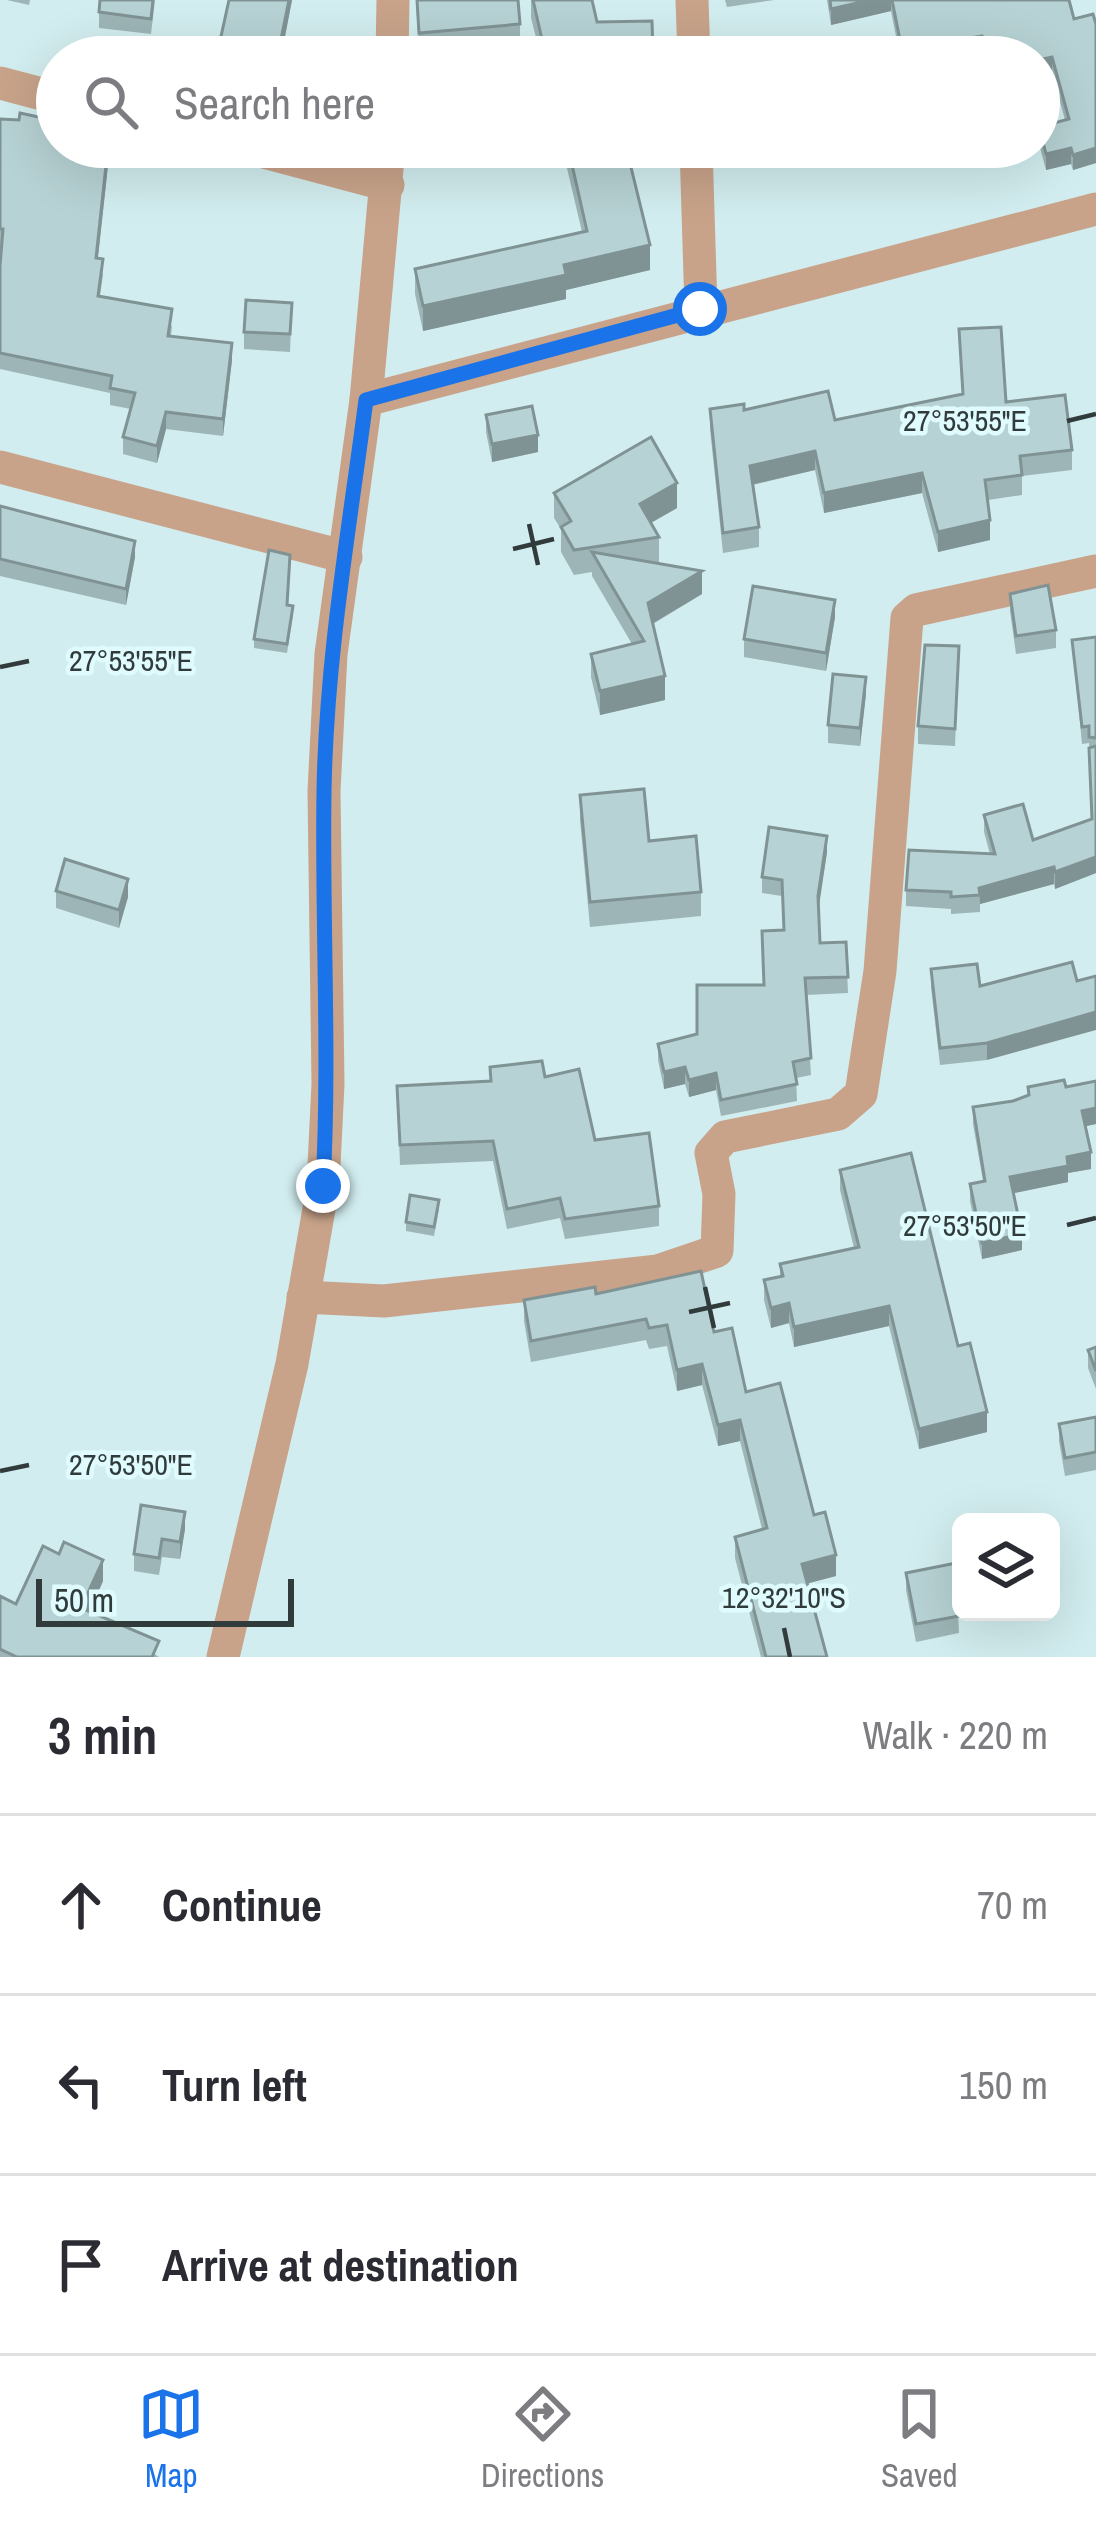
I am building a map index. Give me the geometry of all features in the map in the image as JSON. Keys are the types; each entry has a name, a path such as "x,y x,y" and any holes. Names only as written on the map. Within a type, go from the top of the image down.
{"street":[{"path":"392,36 393,0"},
{"path":"692,0 693,36"},
{"path":"0,82 36,92"},
{"path":"324,168 388,185"},
{"path":"223,1657 323,1186 328,1084 324,791 331,654 366,400 388,168"},
{"path":"697,168 700,309"},
{"path":"366,400 1096,209"},
{"path":"0,467 346,557"},
{"path":"303,1297 384,1300 658,1271 717,1251 719,1194 711,1153 725,1137 838,1114 861,1094 880,971 907,618 916,610 1096,571"}],"building":[{"path":"100,0 153,0 151,19 99,12"},
{"path":"229,0 289,0 282,36 221,36"},
{"path":"417,0 518,0 520,24 419,33"},
{"path":"533,0 592,0 597,22 652,21 652,36 541,36"},
{"path":"830,0 870,0 831,9"},
{"path":"892,0 1069,0 1074,19 1093,14 1096,24 1096,148 1073,155 1071,148 1060,151 1060,121 1069,119 1060,86 1060,36 899,36"},
{"path":"20,113 36,116 36,168 106,168 96,258 103,259 98,296 172,309 168,336 232,343 223,419 166,412 157,446 123,437 135,393 110,388 112,376 0,353 0,119 19,120"},
{"path":"573,168 631,168 650,245 564,265 566,275 423,306 415,269 587,231"},
{"path":"246,300 292,303 290,334 244,332"},
{"path":"1001,327 1006,402 1065,395 1072,450 1020,456 1022,475 985,480 990,520 938,532 922,473 824,493 815,451 750,466 759,527 723,533 710,409 744,404 744,410 828,391 835,420 963,394 959,329"},
{"path":"532,406 538,435 492,444 486,415"},
{"path":"651,437 677,483 640,504 659,537 574,550 561,527 571,521 554,493"},
{"path":"0,506 135,541 126,589 0,559"},
{"path":"269,550 290,555 287,605 293,606 287,644 254,639"},
{"path":"592,552 702,571 648,603 665,676 600,691 591,654 644,641"},
{"path":"1048,585 1056,630 1016,636 1010,594"},
{"path":"753,586 835,600 826,653 744,639"},
{"path":"1096,637 1096,738 1089,737 1089,726 1082,727 1072,640"},
{"path":"925,645 959,646 955,729 918,726"},
{"path":"833,674 866,677 860,728 828,725"},
{"path":"1096,746 1096,857 1055,872 1054,867 979,888 980,895 951,897 951,892 906,890 909,850 995,854 984,815 1023,804 1033,840 1092,819 1089,748"},
{"path":"644,789 649,841 696,836 701,892 590,902 580,795"},
{"path":"769,827 827,836 818,896 820,943 846,942 848,977 805,978 811,1058 793,1062 797,1084 721,1100 716,1073 689,1080 685,1067 664,1072 658,1044 697,1034 697,985 764,985 762,931 784,930 782,880 762,877"},
{"path":"65,859 128,879 119,910 56,891"},
{"path":"1072,962 1077,981 1096,976 1096,1012 987,1043 940,1048 931,969 977,964 980,986"},
{"path":"542,1061 545,1077 579,1069 595,1140 649,1133 659,1206 565,1219 560,1198 507,1209 493,1141 400,1145 397,1086 491,1081 490,1067"},
{"path":"1064,1080 1066,1087 1096,1081 1096,1108 1082,1111 1091,1152 1067,1157 1068,1166 1010,1177 1022,1234 982,1243 970,1184 985,1181 973,1107 1013,1101 1029,1095 1028,1087"},
{"path":"911,1153 958,1346 970,1343 987,1412 919,1429 889,1306 794,1327 789,1303 771,1308 764,1280 783,1276 780,1264 859,1247 840,1170"},
{"path":"410,1195 439,1200 434,1227 406,1222"},
{"path":"701,1271 714,1332 732,1328 746,1392 780,1383 814,1515 825,1512 836,1555 802,1564 827,1657 766,1657 735,1537 767,1528 740,1420 718,1425 702,1364 677,1370 667,1325 649,1328 646,1319 531,1341 524,1300 595,1287 596,1294"},
{"path":"1096,1347 1096,1371 1088,1350"},
{"path":"1096,1417 1096,1452 1065,1458 1059,1424"},
{"path":"141,1505 185,1512 180,1542 162,1539 159,1558 134,1554"},
{"path":"64,1542 103,1560 81,1608 159,1641 152,1657 17,1657 0,1649 0,1596 16,1604 43,1546 59,1554"},
{"path":"952,1564 952,1617 916,1624 906,1573"}],"route":[{"path":"323,1186 328,1084 324,791 331,654 366,400 700,309"}]}
